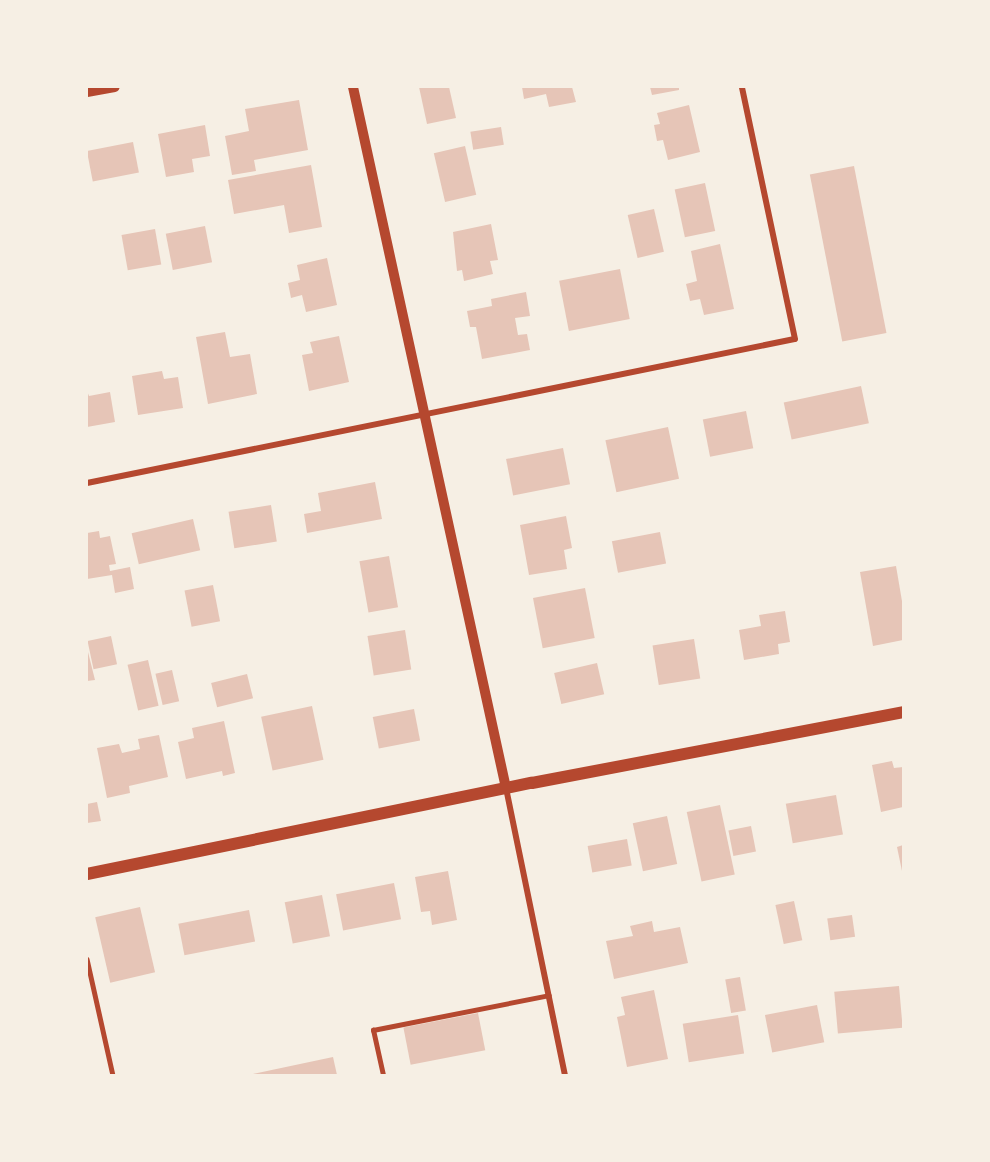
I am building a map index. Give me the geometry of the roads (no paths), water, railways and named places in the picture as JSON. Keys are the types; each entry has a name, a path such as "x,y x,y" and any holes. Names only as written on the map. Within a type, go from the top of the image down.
{"main road":[{"path":"87,874 506,788 903,712"}],"street":[{"path":"87,92 115,87"},
{"path":"353,87 427,417 566,1075"},
{"path":"87,483 427,417 795,339 742,87"}],"lane":[{"path":"87,959 113,1075"},
{"path":"383,1075 373,1030 549,995"}]}
